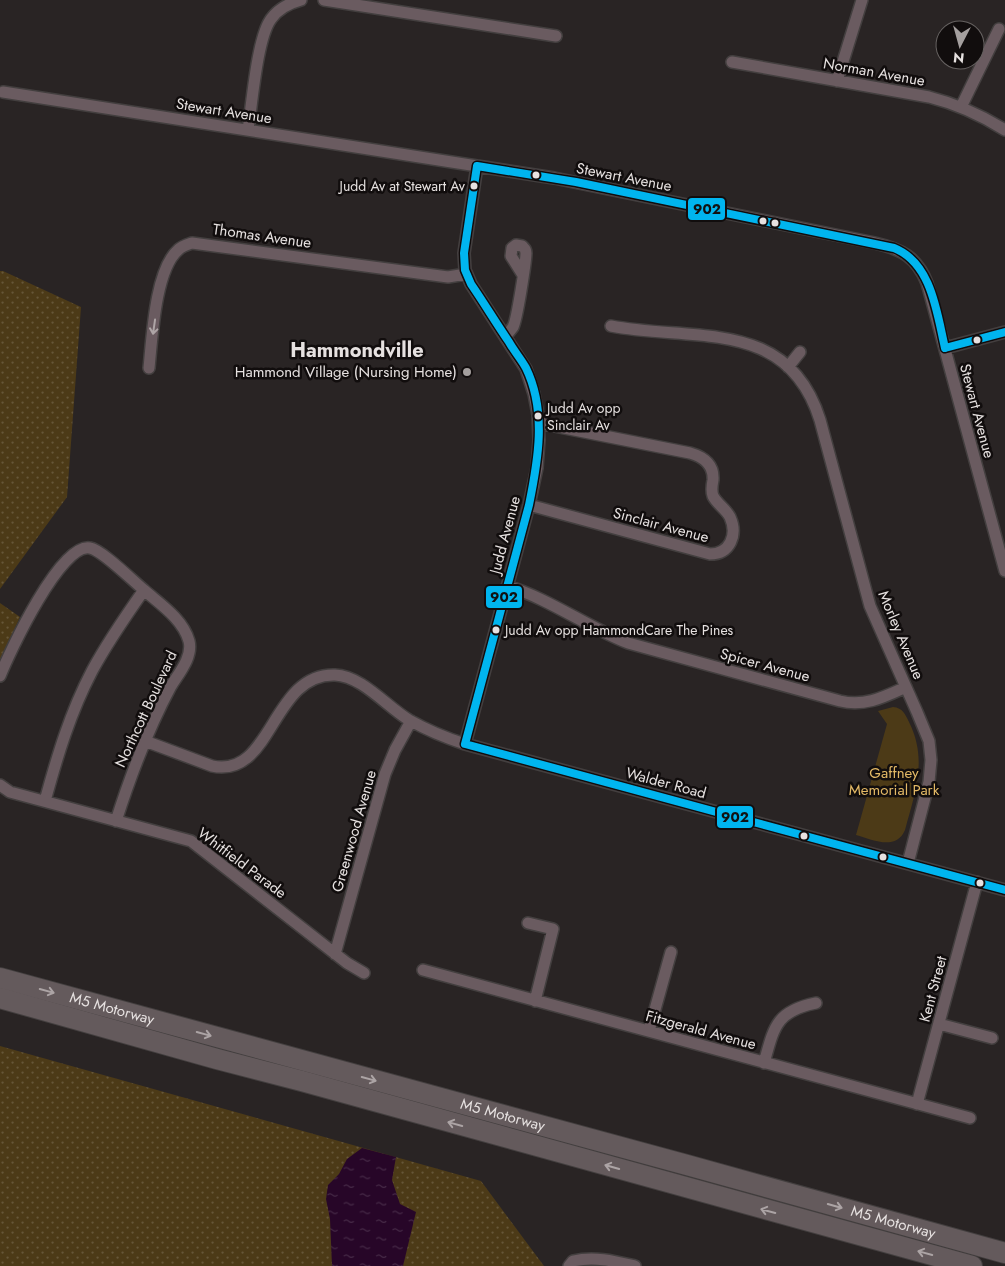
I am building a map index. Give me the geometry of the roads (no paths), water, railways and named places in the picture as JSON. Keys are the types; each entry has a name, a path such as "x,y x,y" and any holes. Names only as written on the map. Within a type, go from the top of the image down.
{"highway":[{"name":"M5 Motorway","path":"0,978 678,1162 1005,1254"},
{"name":"M5 Motorway","path":"0,998 208,1057 302,1081 972,1266"}],"street":[{"path":"248,130 261,47 266,28 278,11 301,0"},
{"path":"324,0 556,36"},
{"path":"837,81 862,0"},
{"path":"960,107 999,29"},
{"name":"Norman Avenue","path":"732,62 910,93 960,107 984,117 1005,130"},
{"name":"Stewart Avenue","path":"3,92 585,184 898,249 917,264 925,276 1005,571"},
{"name":"Judd Avenue","path":"465,744 529,505 537,468 539,422 536,400 528,375 506,336 470,284 466,274 464,253 477,166"},
{"name":"Thomas Avenue","path":"148,368 161,285 172,257 184,245 192,243 448,277 466,274"},
{"path":"506,336 514,325 523,275"},
{"name":"Morley Avenue","path":"611,326 636,331 733,339 764,350 788,367 805,388 816,408 870,606 925,731 931,760 927,790 908,863"},
{"path":"945,348 1005,332"},
{"path":"788,367 800,352"},
{"name":"Sinclair Avenue","path":"529,505 710,554 722,553 730,544 732,538 730,517 714,498 712,489 713,473 704,458 690,453 539,422"},
{"path":"0,676 12,648 33,609 57,572 75,552 85,547 94,549 144,590 108,644 78,700 58,751 44,802"},
{"name":"Spicer Avenue","path":"507,586 534,596 585,624 628,643 840,701 856,704 872,702 906,687"},
{"name":"Northcott Boulevard","path":"116,820 145,741 165,697 187,658 190,648 188,637 179,622 144,590"},
{"name":"Walder Road","path":"145,741 212,766 232,767 258,746 294,691 312,680 329,676 341,676 356,681 411,721 442,736 465,744 1005,890"},
{"name":"Greenwood Avenue","path":"335,954 385,774 395,750 411,721"},
{"name":"Whitfield Parade","path":"0,785 10,792 191,842 346,963 364,973"},
{"name":"Kent Street","path":"917,1104 978,882"},
{"path":"528,923 553,929 535,1000"},
{"path":"649,1031 671,952"},
{"name":"Fitzgerald Avenue","path":"423,970 970,1118"},
{"path":"764,1062 773,1032 782,1018 797,1007 816,1003"},
{"path":"939,1024 992,1038"},
{"path":"570,1266 573,1261 586,1258 614,1260 635,1266"}],"water":[{"path":"362,1148 396,1157 392,1180 400,1204 416,1212 403,1266 332,1266 330,1219 326,1199 328,1185 339,1174 347,1159"}],"place":[{"name":"Judd Av at Stewart Av","path":"474,186"},
{"name":"Hammond Village (Nursing Home)","path":"467,372"},
{"name":"Judd Av opp Sinclair Av","path":"538,416"},
{"name":"Judd Av opp HammondCare The Pines","path":"496,630"}],"district":[{"name":"Hammondville","path":"357,350"}],"park label":[{"name":"Gaffney Memorial Park","path":"894,782"}]}
